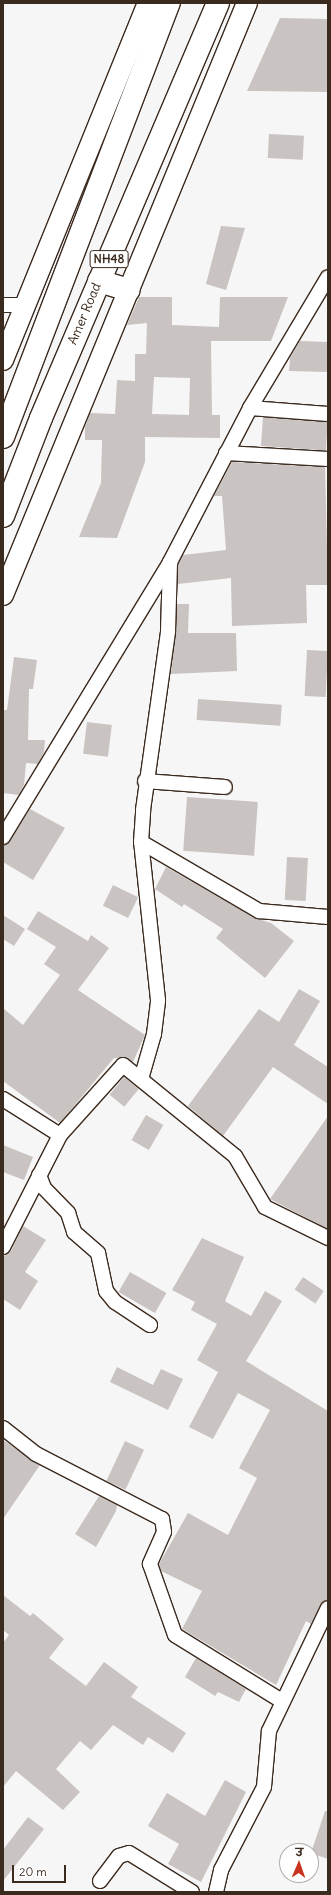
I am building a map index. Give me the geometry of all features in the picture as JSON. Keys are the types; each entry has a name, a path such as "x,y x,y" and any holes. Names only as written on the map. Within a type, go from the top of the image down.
{"highway":[{"path":"149,3 151,47"},
{"name":"NH48","path":"3,437 169,3"},
{"name":"Amer Road","path":"3,516 99,281 218,3"},
{"path":"99,281 129,290"}],"street":[{"path":"3,360 149,3"},
{"path":"3,595 247,3"},
{"path":"3,837 170,562 250,408 328,277"},
{"path":"3,305 25,305"},
{"path":"250,408 328,414"},
{"path":"226,454 328,459"},
{"path":"141,1079 154,1034 158,1000 141,842 145,781 168,631 170,562"},
{"path":"145,781 224,787"},
{"path":"141,842 259,910 328,917"},
{"path":"3,1247 60,1134 118,1067 127,1066 235,1156 265,1207 328,1238"},
{"path":"3,1099 60,1134"},
{"path":"39,1175 44,1188 68,1213 74,1232 98,1253 106,1291 115,1302 150,1325"},
{"path":"3,1428 36,1454 162,1519 164,1532 150,1564 176,1635 282,1701"},
{"path":"216,1892 221,1870 261,1798 269,1731 282,1701 328,1608"},
{"path":"100,1881 119,1856 129,1853 192,1892"}],"building":[{"path":"280,18 328,19 328,92 247,91"},
{"path":"269,134 304,136 303,160 268,158"},
{"path":"221,226 245,228 226,290 206,284"},
{"path":"139,297 172,297 172,325 219,327 220,297 288,297 271,341 211,341 212,415 220,415 220,438 145,437 145,462 117,538 79,537 101,483 102,440 85,440 85,427 90,413 115,414 117,380 135,381 135,354 146,354 147,323 127,325","holes":["154,377 190,378 189,415 152,414"]},
{"path":"300,341 328,342 328,372 289,371 290,358"},
{"path":"263,417 328,422 326,450 261,446"},
{"path":"232,462 325,467 328,585 306,585 307,623 232,626 231,578 178,584 178,564 183,555 226,550 222,496 214,496"},
{"path":"177,604 189,604 188,633 236,633 237,671 171,674"},
{"path":"307,650 328,651 326,697 305,696"},
{"path":"14,657 37,660 33,689 29,689 28,740 45,740 44,752 38,764 26,763 24,785 19,795 3,793 3,710 7,710"},
{"path":"198,699 282,705 280,726 197,720"},
{"path":"87,722 112,725 108,757 83,754"},
{"path":"187,797 258,802 254,856 183,851"},
{"path":"30,809 65,828 33,880 3,862 3,845 10,841"},
{"path":"287,857 308,858 306,901 285,900"},
{"path":"166,867 255,918 271,923 294,941 265,978 216,938 223,929 184,904 182,907 155,889"},
{"path":"113,885 138,897 128,918 103,906"},
{"path":"38,911 88,941 91,935 109,948 78,990 145,1035 133,1062 125,1057 114,1058 60,1123 3,1081 3,1008 23,1025 60,975 44,964 56,947 27,929"},
{"path":"3,915 25,929 14,946 3,939"},
{"path":"299,989 320,1001 294,1045 328,1067 328,1104 273,1067 223,1136 188,1106 259,1009 279,1022"},
{"path":"124,1077 139,1089 124,1107 110,1095"},
{"path":"146,1115 163,1125 149,1150 132,1140"},
{"path":"328,1116 328,1229 270,1199"},
{"path":"3,1145 33,1157 24,1180 3,1172"},
{"path":"23,1226 46,1240 25,1272 38,1281 20,1310 3,1299 3,1257 11,1251"},
{"path":"202,1238 244,1257 225,1301 251,1316 265,1291 282,1301 246,1361 328,1411 328,1600 321,1604 311,1624 306,1621 276,1685 182,1629 202,1591 161,1571 159,1564 188,1513 228,1535 257,1478 239,1468 270,1410 238,1393 213,1439 189,1427 218,1372 197,1360 217,1324 191,1310 195,1302 172,1290"},
{"path":"130,1272 166,1293 155,1313 118,1292"},
{"path":"303,1277 324,1291 315,1303 295,1289"},
{"path":"117,1367 153,1385 161,1369 183,1379 168,1410 110,1382"},
{"path":"3,1440 40,1465 3,1519"},
{"path":"125,1441 144,1450 125,1490 106,1481"},
{"path":"99,1496 117,1505 116,1511 96,1547 75,1534"},
{"path":"3,1595 30,1616 33,1613 64,1639 49,1658 86,1686 104,1662 138,1687 131,1697 186,1733 173,1753 148,1737 143,1745 113,1725 91,1750 80,1741 56,1769 80,1792 63,1810 16,1771 3,1787 3,1643 9,1635 3,1630"},
{"path":"196,1658 246,1689 239,1702 218,1692 215,1696 185,1677"},
{"path":"225,1780 246,1792 201,1882 168,1864 179,1844 148,1826 167,1793 205,1816"},
{"path":"325,1811 328,1811 328,1859 319,1856 319,1843 314,1843"},
{"path":"28,1817 44,1829 3,1881 3,1850"}]}
